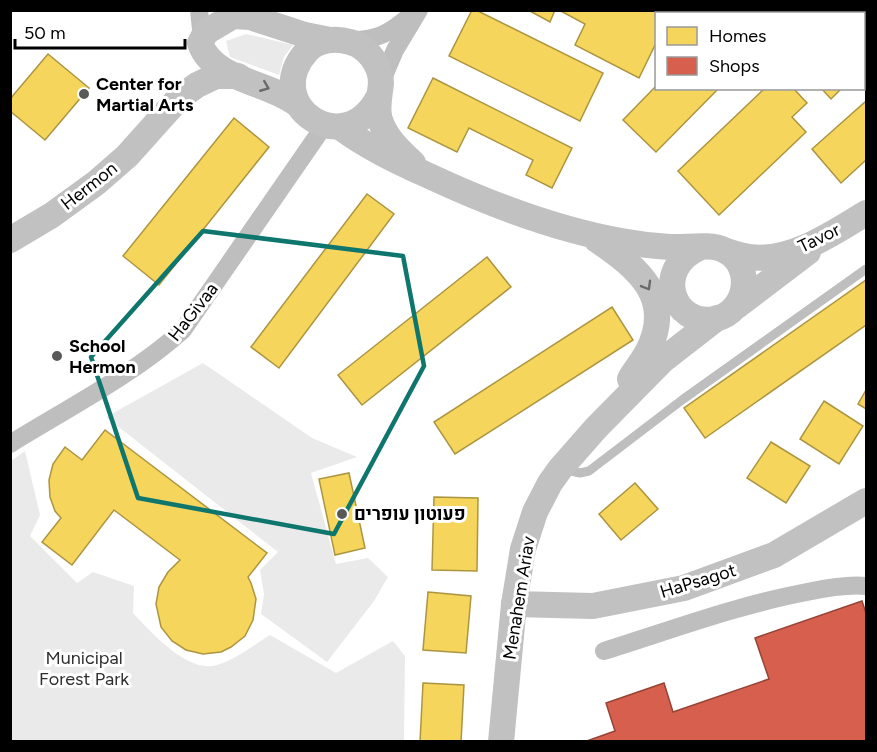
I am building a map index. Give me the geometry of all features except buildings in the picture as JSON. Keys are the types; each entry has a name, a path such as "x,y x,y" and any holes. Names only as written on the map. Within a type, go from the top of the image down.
{"street":[{"path":"199,10 203,54 213,64 288,96 310,119 332,127 424,174 493,205 588,234 633,266 654,297 657,315 656,329 648,351 600,424"},
{"path":"297,104 293,90 294,74 299,60 310,48 337,40 366,41 382,36 418,10"},
{"path":"332,127 355,124 372,110 395,50 418,10"},
{"path":"201,41 206,32 232,16 244,14 305,35 354,43 372,57 378,72 381,81 379,117 385,132 424,174"},
{"name":"Hermon","path":"158,121 189,72 201,41"},
{"name":"Hermon","path":"10,240 52,215 96,183 127,156 179,98 197,85 216,76 238,76"},
{"name":"HaGivaa","path":"10,444 143,362 183,330 332,127"},
{"name":"Tavor","path":"588,234 647,246 713,249 749,257 769,256 793,252 857,219"},
{"name":"Tavor","path":"663,360 756,289 857,219"},
{"path":"619,241 657,266 666,275 675,296 681,314 678,332 673,346 663,360"},
{"path":"713,249 736,259 743,269 745,288 741,300 726,312 704,319 692,316 682,308 675,296 672,280 675,268 683,257 713,249"},
{"name":"Menahem Ariav","path":"501,741 514,604 523,549 535,512 560,469 600,424 663,360"},
{"name":"HaPsagot","path":"514,604 593,606 684,588 774,555 867,501"},
{"path":"604,651 772,598 847,586 867,586"}],"lane":[{"path":"560,469 580,473 589,471 682,400 867,269"}],"highlighted area":[{"path":"203,231 403,256 424,366 334,534 138,498 91,357"}],"green space":[{"path":"246,34 293,45 284,57 279,75 230,57 226,41"},
{"path":"203,363 312,438 357,457 311,473 336,564 368,558 388,577 374,601 327,662 261,614 264,594 260,570 278,552 106,417"},
{"name":"Municipal Forest Park","path":"25,451 40,515 30,536 77,583 93,572 134,586 133,613 182,658 206,666 217,665 231,659 270,635 336,673 393,641 405,656 404,741 11,741 11,461"}],"place":[{"name":"Center for Martial Arts","path":"84,94"},
{"name":"School Hermon","path":"57,356"},
{"name":"פעוטון עופרים","path":"342,514"}]}
